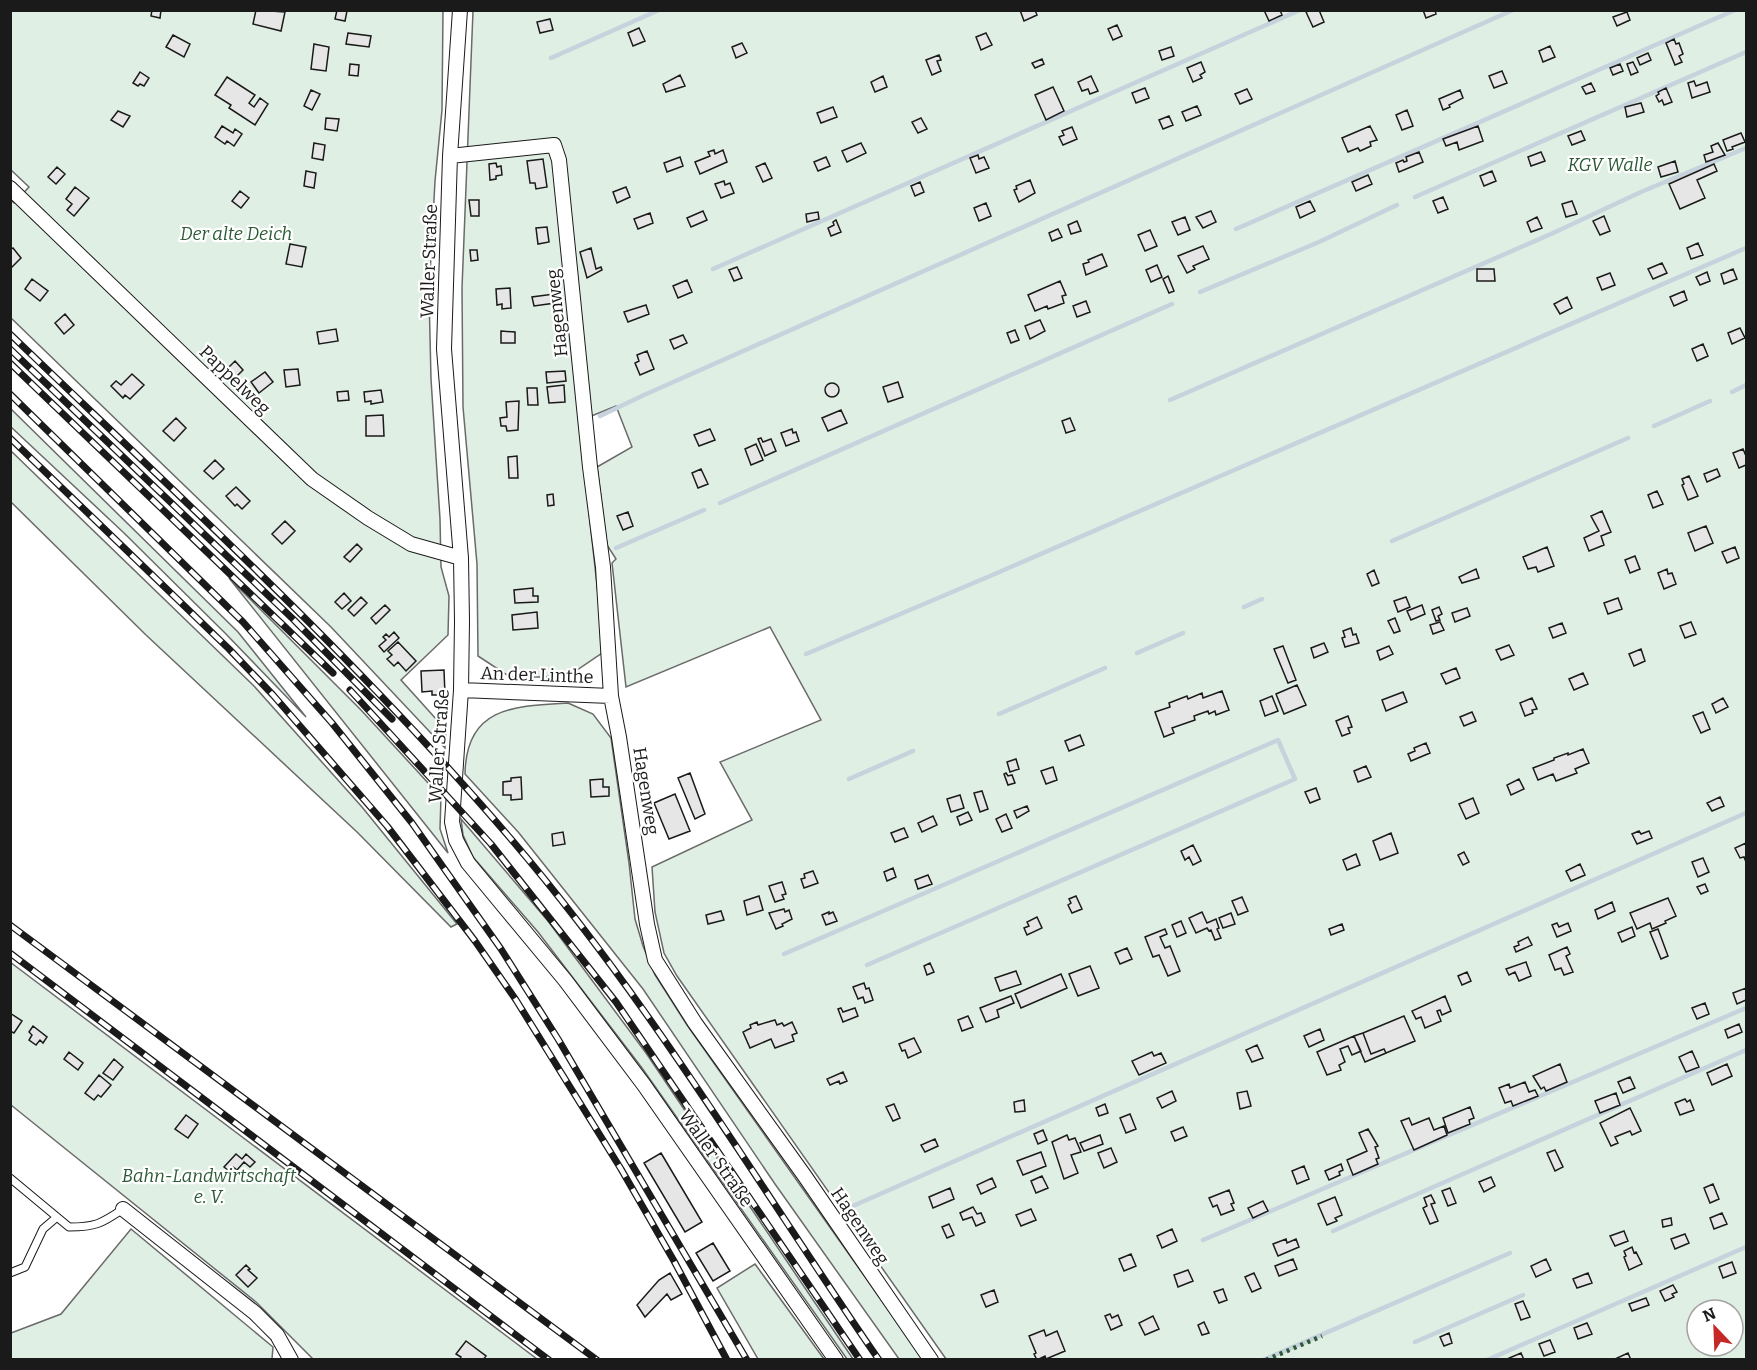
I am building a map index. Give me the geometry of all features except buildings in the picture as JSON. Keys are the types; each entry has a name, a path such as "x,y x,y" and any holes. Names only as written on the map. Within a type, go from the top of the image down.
{"street":[{"name":"Waller Straße","path":"460,10 450,156 444,349 461,558 461,690 452,822 456,840 468,863 565,980 644,1085 836,1359"},
{"name":"Hagenweg","path":"450,156 554,145 560,170 590,467 603,567 611,696 647,924 656,960 695,1023 804,1175 931,1359"},
{"name":"Pappelweg","path":"10,188 312,479 368,518 411,544 461,558"},
{"name":"An der Linthe","path":"461,690 611,696"},
{"path":"123,1209 255,1313 277,1335 291,1359"}],"lane":[{"path":"10,1178 69,1227 91,1227 123,1209"},
{"path":"10,1273 25,1267 43,1229 57,1217"}],"green space":[{"name":"Der alte Deich","path":"10,11 443,11 442,110 435,181 429,294 441,567 449,596 448,635 401,680 446,730 445,748 331,627 11,318 11,200 14,203 29,187 11,170"},
{"name":"KGV Walle","path":"473,11 1746,11 1746,1359 946,1359 677,976 664,953 655,912 652,867 752,820 720,762 821,720 770,627 626,687 612,563 616,559 607,545 597,467 632,447 616,406 579,421 602,631 602,653 577,670 546,677 510,677 478,656 477,564 463,407 462,288"},
{"path":"11,409 238,632 306,717 124,533 11,427"},
{"path":"10,450 254,686 362,807 457,924 451,927 357,832 146,635 11,502"},
{"path":"229,578 361,710 441,797 440,829 448,853"},
{"path":"568,703 593,714 611,738 635,919 655,975 687,1025 923,1359 899,1359 775,1184 643,989 519,833 465,774 467,752 474,735 496,714 529,706"},
{"path":"461,819 548,921 646,1053 853,1359 847,1359 642,1068 538,932 473,857 463,835"},
{"name":"Bahn-Landwirtschaft e. V.","path":"10,962 537,1359 313,1359 256,1302 11,1105"},
{"path":"131,1229 273,1347 272,1359 11,1359 11,1333 61,1314"},
{"path":"755,1264 824,1359 758,1359 717,1288"}],"waterway":[{"path":"551,58 659,10"},
{"path":"713,269 1300,10"},
{"path":"600,416 1513,10"},
{"path":"1236,229 1735,10"},
{"path":"1415,197 1746,52"},
{"path":"1170,400 1746,148"},
{"path":"1200,292 1319,242 1397,205"},
{"path":"806,654 1746,248"},
{"path":"720,503 1172,304"},
{"path":"1732,392 1746,385"},
{"path":"1654,426 1710,401"},
{"path":"1392,541 1628,438"},
{"path":"616,548 704,510"},
{"path":"1244,607 1262,599"},
{"path":"1137,653 1183,633"},
{"path":"999,714 1105,668"},
{"path":"784,954 1278,740 1295,779 867,965"},
{"path":"849,779 913,751"},
{"path":"846,1209 1746,813"},
{"path":"1203,1240 1746,1008"},
{"path":"1333,1231 1746,1050"},
{"path":"1487,1360 1746,1247"},
{"path":"1263,1360 1510,1253"},
{"path":"1415,1342 1523,1295"}],"railway":[{"path":"10,334 330,643 392,707 511,839 562,901 657,1029 879,1360"},
{"path":"10,349 293,619 392,719"},
{"path":"10,363 333,673"},
{"path":"10,394 243,622 332,723 412,823 501,949 558,1039 747,1360"},
{"path":"10,438 229,649 273,695 387,826 475,941 516,1000 621,1169 727,1360"},
{"path":"350,690 491,844 616,1002 860,1360"},
{"path":"10,925 597,1360"},
{"path":"10,953 549,1360"}],"hedge":[{"path":"1266,1360 1322,1336"}]}
